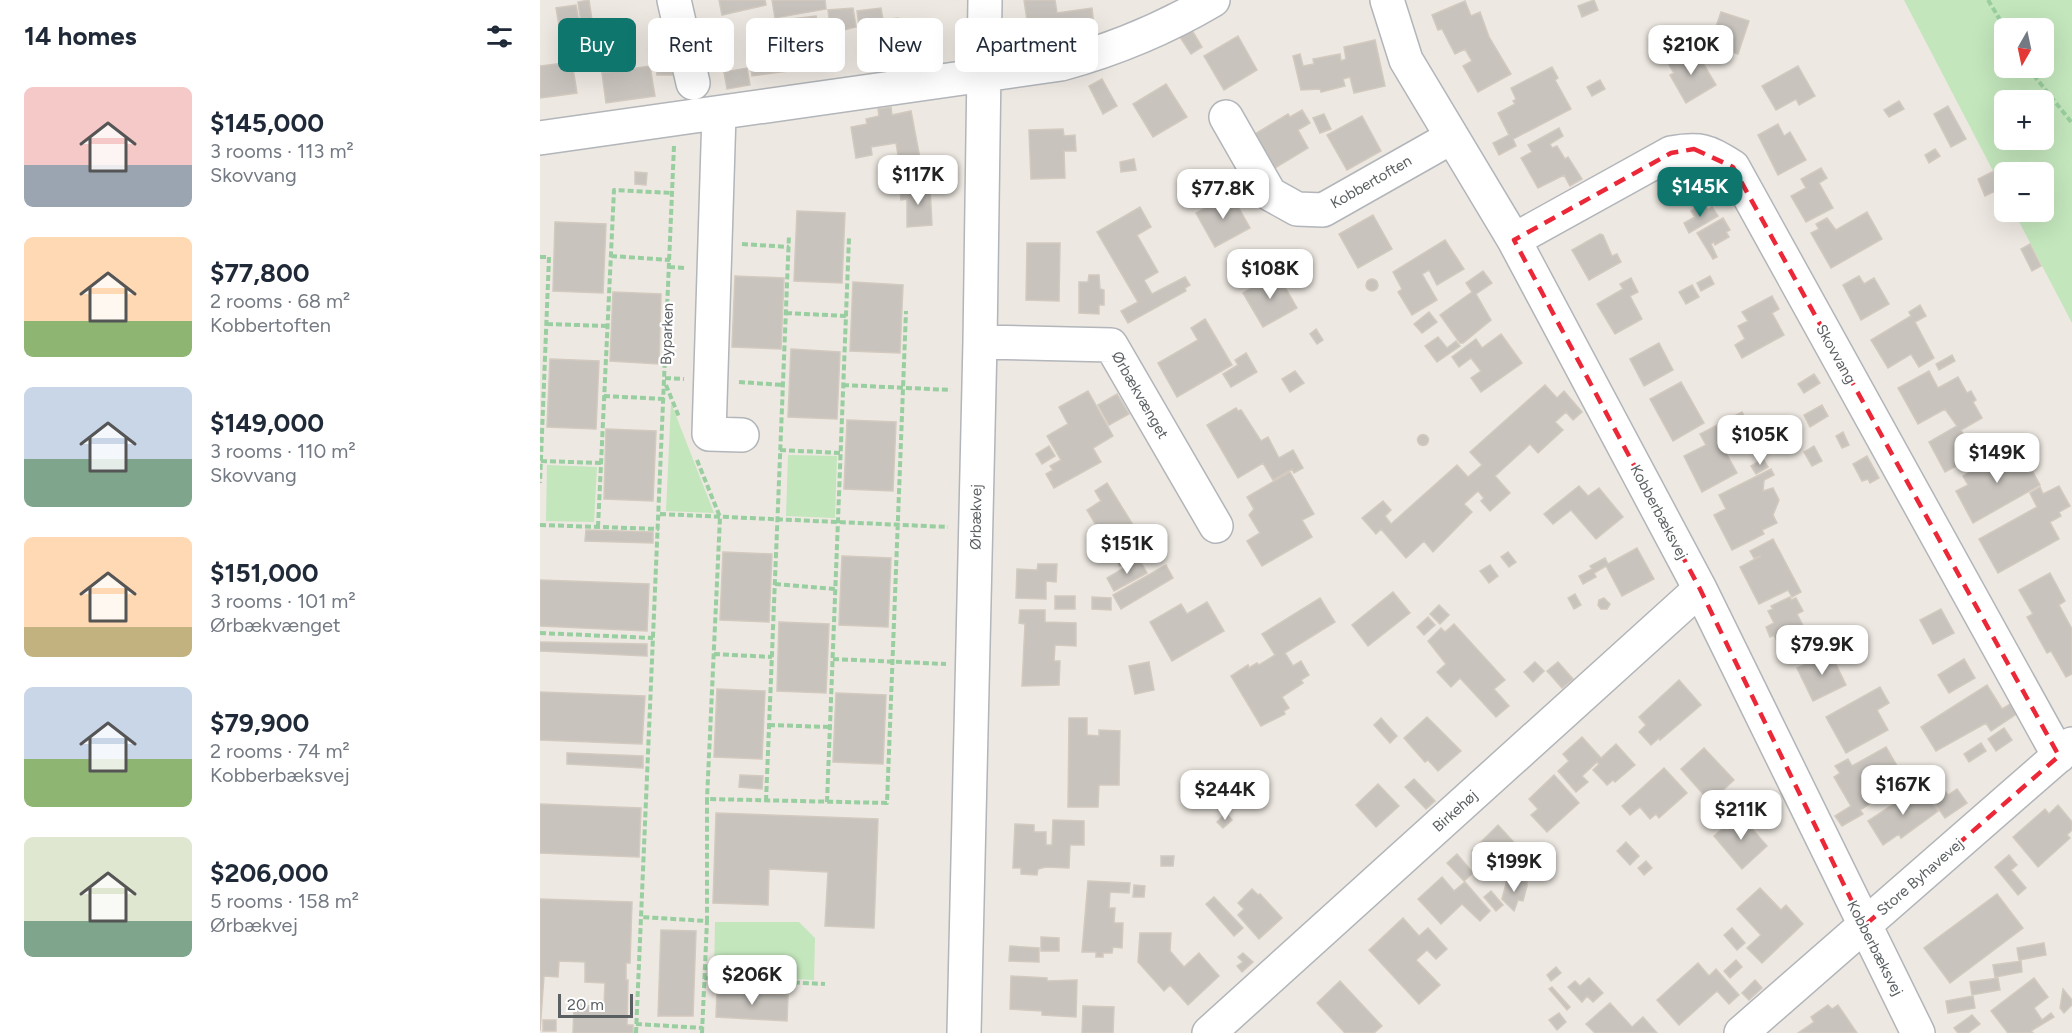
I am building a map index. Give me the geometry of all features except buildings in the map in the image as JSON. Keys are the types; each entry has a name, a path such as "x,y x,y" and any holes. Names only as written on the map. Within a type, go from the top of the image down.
{"street":[{"path":"674,0 693,83"},
{"name":"Ørbækvej","path":"964,1033 979,392 985,0"},
{"path":"540,138 687,119 1061,64 1110,51 1145,37 1169,11 1213,0"},
{"name":"Kobberbæksvej","path":"1387,0 1406,60 1514,240 1700,589 1918,1033"},
{"path":"719,114 709,434 742,435"},
{"name":"Kobbertoften","path":"1226,117 1270,194 1297,208 1323,210 1452,136"},
{"name":"Skovvang","path":"1514,240 1671,153 1694,148 1714,154 1732,167 2066,750"},
{"name":"Ørbækvænget","path":"980,342 1111,345 1216,526"},
{"name":"Birkehøj","path":"1209,1033 1700,589"},
{"name":"Store Byhavevej","path":"1741,1033 2066,750"}],"path":[{"path":"1988,0 1999,18"},
{"path":"2036,78 2072,123"},
{"name":"Byparken","path":"636,1033 665,399 674,146 687,119"},
{"path":"598,527 614,190 672,193"},
{"path":"766,801 789,235"},
{"path":"827,802 849,238"},
{"path":"731,244 789,247"},
{"path":"610,256 670,260"},
{"path":"540,257 549,257 540,483"},
{"path":"707,799 887,803 906,311"},
{"path":"786,313 846,316"},
{"path":"547,324 607,326"},
{"path":"665,384 682,425"},
{"path":"843,385 979,392"},
{"path":"604,396 665,399"},
{"path":"780,450 841,453"},
{"path":"636,1024 702,1031 707,921 707,799 720,517 695,456"},
{"path":"541,461 601,463"},
{"path":"660,514 976,528"},
{"path":"540,525 659,529"},
{"path":"775,584 836,589"},
{"path":"540,633 653,638"},
{"path":"714,654 772,657"},
{"path":"833,659 973,665"},
{"path":"769,725 830,728"},
{"path":"641,917 707,921"},
{"path":"704,978 825,984"}],"highlighted area":[{"path":"1694,149 1733,167 2059,756 1864,926 1700,589 1514,240 1671,153"}],"green space":[{"path":"1904,0 2072,0 2072,323 2019,222 2054,222 2054,162 1994,162 1994,173"},
{"path":"671,403 714,513 666,511"},
{"path":"788,455 837,456 835,518 786,516"},
{"path":"547,465 597,467 594,522 546,521"},
{"path":"715,922 799,922 815,938 814,980 714,975"}]}
